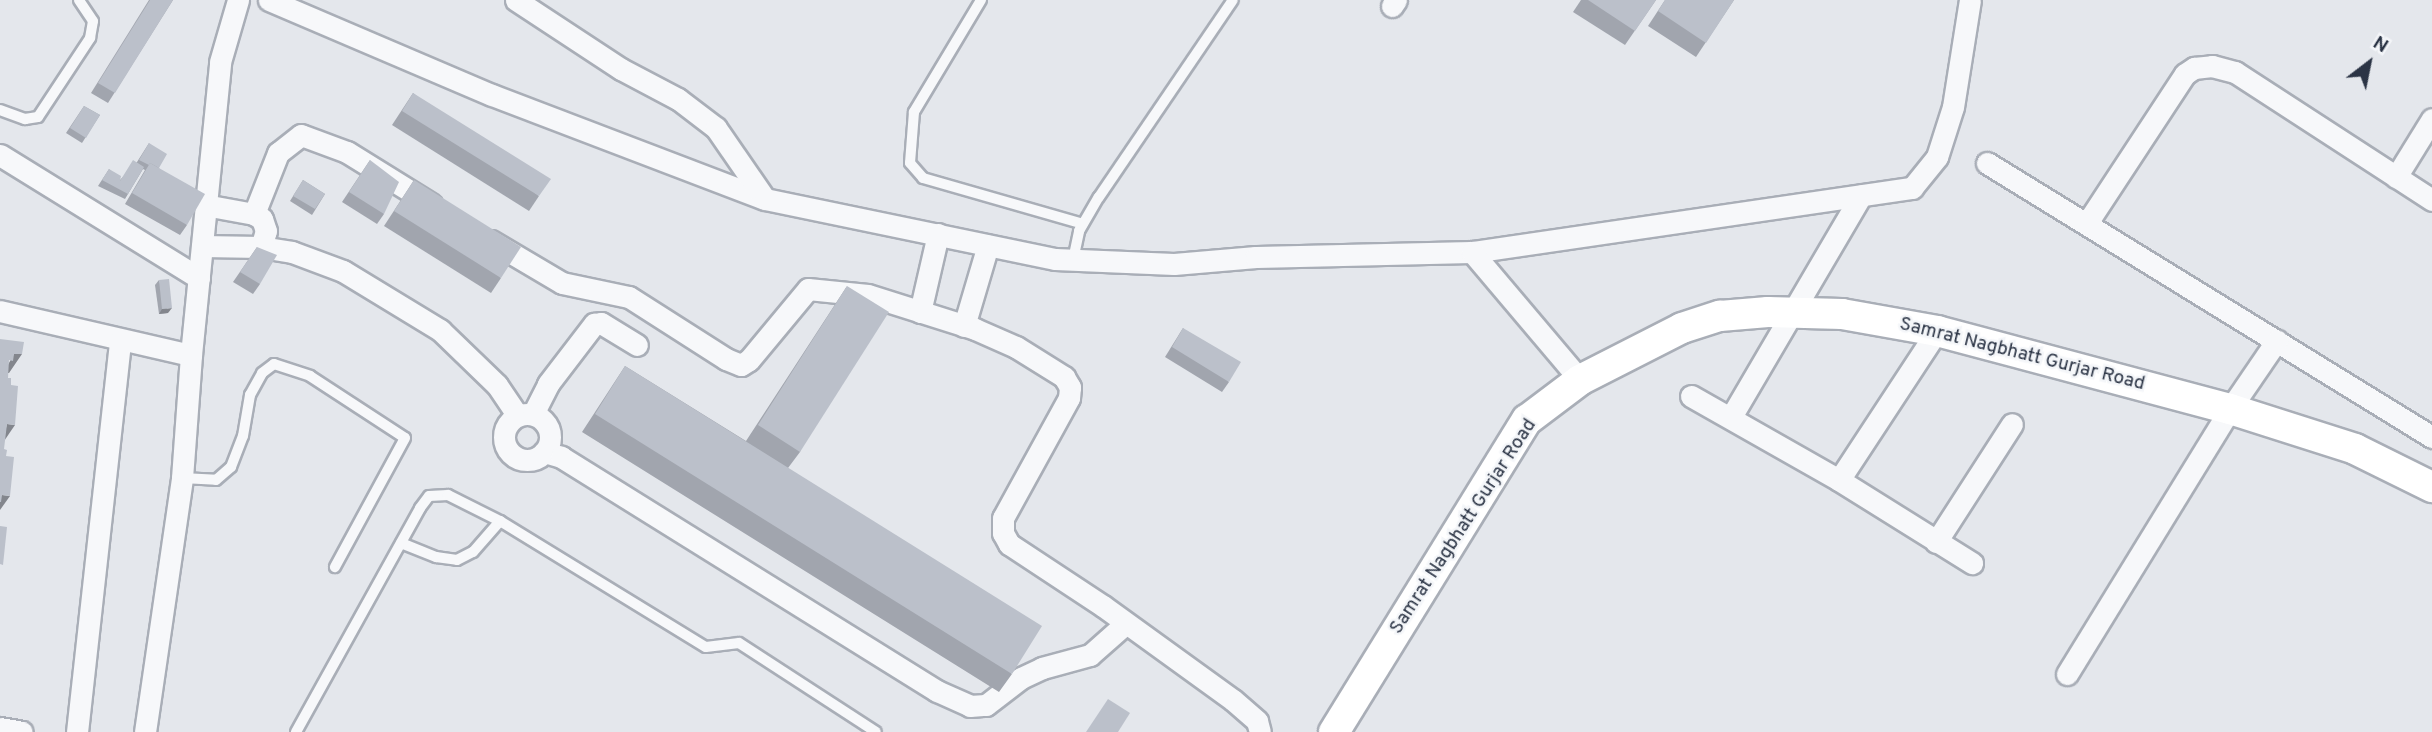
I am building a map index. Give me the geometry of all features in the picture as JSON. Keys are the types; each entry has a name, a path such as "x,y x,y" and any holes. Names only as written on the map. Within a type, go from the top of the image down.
{"street":[{"path":"145,732 182,478 191,355 220,62 238,0"},
{"path":"269,0 492,95 765,199 1055,259 1174,264 1256,257 1472,252 1912,188 1937,157 1953,107 1970,0"},
{"path":"516,0 621,69 678,99 716,128 765,199"},
{"path":"2087,223 2185,74 2194,68 2212,66 2235,72 2432,200"},
{"path":"2396,177 2432,119"},
{"path":"254,214 278,153 301,135 347,152 451,216"},
{"path":"0,155 199,278"},
{"path":"1987,163 2432,437"},
{"path":"1731,417 1795,313 1861,195"},
{"path":"205,205 254,214 262,219 266,231 261,247"},
{"path":"474,230 562,283 629,297 726,359 741,365 749,360 808,289 868,295 964,326 1016,347 1064,377 1070,387 1069,398 1003,518 1003,533 1009,544 1103,606 1233,700 1257,721 1260,732"},
{"path":"920,312 938,234"},
{"path":"964,326 988,245"},
{"path":"202,246 261,247 292,252 342,271 440,330 525,415"},
{"path":"1472,252 1580,380"},
{"path":"0,311 191,355"},
{"name":"Samrat Nagbhatt Gurjar Road","path":"1334,732 1527,420 1580,380 1682,328 1720,316 1842,314 1937,331 2230,409 2356,450 2432,487"},
{"path":"525,415 594,324 601,323 637,345"},
{"path":"1839,480 1937,331"},
{"path":"77,732 120,340"},
{"path":"2067,674 2230,409 2277,340"},
{"path":"1691,396 1839,480 1972,563"},
{"path":"525,415 540,418 549,430 549,446 538,457 524,460 505,448 503,432 511,419 525,415"},
{"path":"1936,542 2012,424"},
{"path":"544,453 561,457 937,691 970,706 986,705 1021,678 1042,668 1090,655 1125,624"},
{"path":"0,728 22,732"}],"lane":[{"path":"0,110 25,119 38,117 90,38 93,21 79,0"},
{"path":"981,0 914,112 910,163 923,178 1083,224"},
{"path":"1073,260 1083,224 1233,0"},
{"path":"182,478 216,480 231,467 243,436 250,395 261,373 274,364 310,376 405,438 335,567"},
{"path":"296,732 429,496 448,495 500,521 706,647 739,643 876,732"},
{"path":"401,543 436,557 457,560 473,552 500,521"}],"building":[{"path":"150,0 173,0 115,93 98,83"},
{"path":"1588,0 1656,0 1635,31"},
{"path":"1665,0 1734,0 1706,43 1658,11"},
{"path":"413,93 551,179 539,196 402,111"},
{"path":"84,106 100,115 86,138 70,128"},
{"path":"149,143 167,154 159,168 139,160"},
{"path":"133,160 144,167 128,194 102,180 109,169 121,176 120,181"},
{"path":"370,160 399,182 384,214 349,192"},
{"path":"150,163 205,194 187,225 132,193"},
{"path":"303,180 325,194 315,209 293,196"},
{"path":"414,180 521,247 501,278 394,211"},
{"path":"257,247 277,255 260,284 240,272"},
{"path":"169,279 172,308 162,309 159,280"},
{"path":"847,286 889,312 800,452 758,425"},
{"path":"1183,328 1241,362 1229,382 1172,347"},
{"path":"0,339 24,342 22,354 14,354 13,361 9,360 8,378 11,378 11,385 18,386 15,425 7,424 4,449 7,450 6,456 14,457 10,496 2,495 1,502 0,502"},
{"path":"625,366 1042,626 1012,674 595,414"},
{"path":"0,526 7,527 3,565 0,564"},
{"path":"1108,699 1130,713 1118,732 1086,732"}]}
